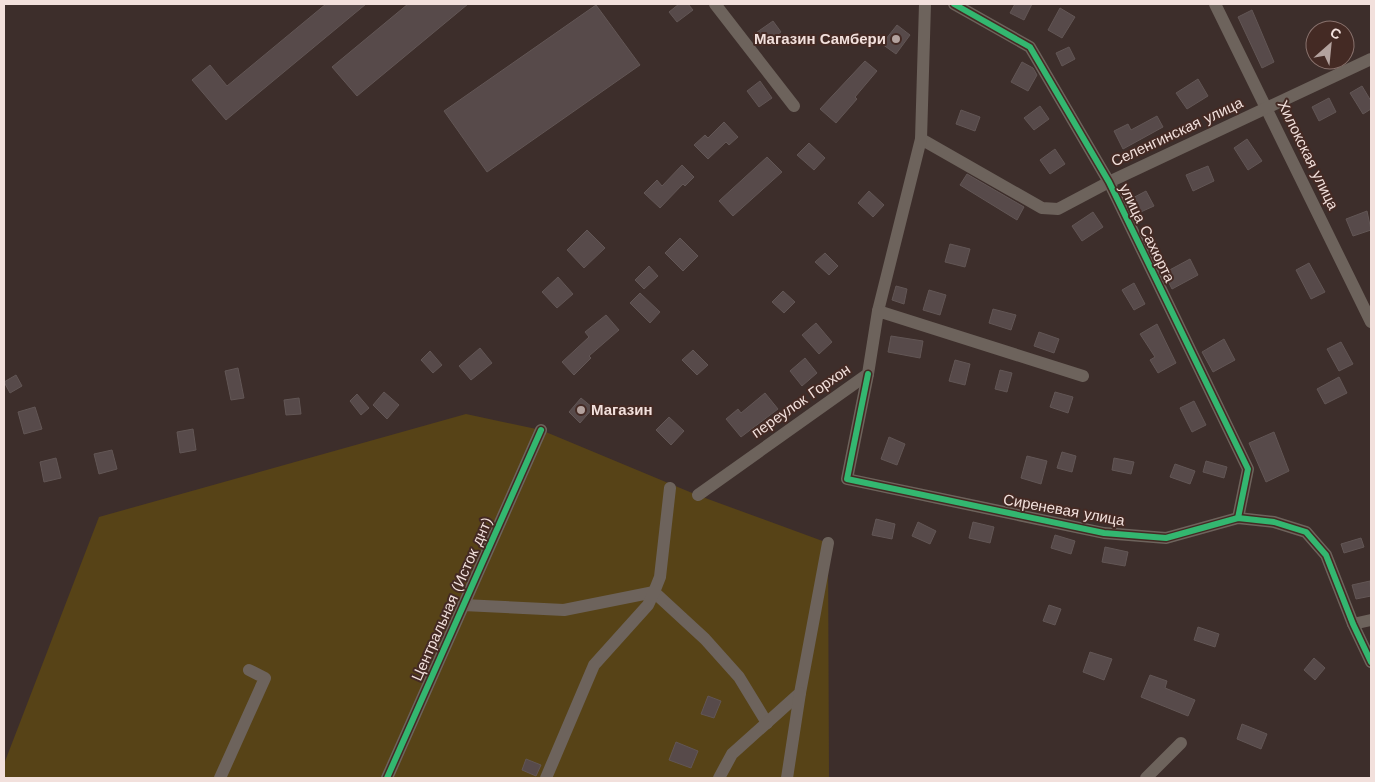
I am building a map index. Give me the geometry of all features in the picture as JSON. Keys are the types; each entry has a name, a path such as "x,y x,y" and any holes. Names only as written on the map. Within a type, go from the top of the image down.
{"street":[{"path":"715,4 794,106"},
{"name":"переулок Горхон","path":"698,495 868,374 878,311 921,139 925,4"},
{"name":"улица Сахюрта","path":"954,4 1030,47 1108,182 1248,469 1238,518"},
{"name":"Хилокская улица","path":"1215,4 1371,322"},
{"name":"Селенгинская улица","path":"921,139 1042,208 1058,210 1108,182 1371,59"},
{"path":"878,311 1083,376"},
{"name":"Сиреневая улица","path":"868,374 847,479 1104,533 1166,538 1238,518 1274,522 1306,532 1326,555 1353,624"},
{"name":"Центральная (Исток днт)","path":"387,778 541,430"},
{"path":"546,778 594,665 648,606 654,592 660,577 670,488"},
{"path":"786,778 828,543"},
{"path":"464,605 564,610 654,592"},
{"path":"654,592 705,639 739,677 766,723"},
{"path":"1371,620 1353,624 1371,662"},
{"path":"220,778 265,678 249,670"},
{"path":"719,778 732,754 800,693"},
{"path":"1146,778 1181,743"}],"shaded area":[{"path":"466,414 541,430 697,495 828,543 829,778 4,778 4,764 99,517"}],"building":[{"path":"326,4 366,4 226,120 192,80 210,65 227,86"},
{"path":"408,4 468,4 357,96 332,67"},
{"path":"679,4 688,4 693,10 677,22 669,12"},
{"path":"1015,4 1032,4 1024,20 1010,13"},
{"path":"596,5 640,65 487,172 444,111"},
{"path":"1060,8 1075,17 1062,38 1048,30"},
{"path":"1252,10 1274,62 1262,68 1238,17"},
{"path":"773,21 781,32 761,46 753,35"},
{"name":"Магазин Самбери","path":"897,25 910,35 896,54 882,44"},
{"path":"1069,47 1075,59 1062,66 1056,53"},
{"path":"865,61 877,71 855,97 857,99 836,123 820,109"},
{"path":"1022,62 1033,68 1037,75 1028,91 1011,82"},
{"path":"1198,79 1208,96 1187,109 1176,93"},
{"path":"760,81 772,98 759,107 747,91"},
{"path":"1362,86 1371,101 1371,109 1363,114 1350,93"},
{"path":"1329,98 1336,112 1319,121 1312,107"},
{"path":"1040,106 1049,119 1034,130 1024,118"},
{"path":"961,110 980,117 975,131 956,124"},
{"path":"1157,116 1163,127 1123,149 1114,131 1128,124 1131,130"},
{"path":"724,122 738,137 729,145 726,142 708,159 694,145 705,135 708,138"},
{"path":"1247,139 1262,161 1248,170 1234,148"},
{"path":"809,143 825,158 814,170 797,155"},
{"path":"1055,149 1065,164 1050,174 1040,160"},
{"path":"767,157 782,172 733,216 719,201"},
{"path":"682,165 694,177 685,186 683,184 660,208 644,193 657,180 662,186"},
{"path":"1208,166 1214,181 1193,191 1186,175"},
{"path":"967,174 1024,207 1017,220 960,185"},
{"path":"869,191 884,205 873,217 858,203"},
{"path":"1146,191 1154,206 1134,215 1127,201"},
{"path":"1367,211 1371,230 1353,236 1346,219"},
{"path":"1093,212 1103,227 1082,241 1072,226"},
{"path":"587,230 605,248 584,268 567,250"},
{"path":"680,238 698,256 683,271 665,253"},
{"path":"950,244 970,249 965,267 945,262"},
{"path":"825,253 838,266 829,275 815,262"},
{"path":"1190,259 1198,275 1172,289 1164,273"},
{"path":"1309,263 1325,292 1311,299 1296,270"},
{"path":"649,266 658,276 644,289 635,280"},
{"path":"558,277 573,294 557,308 542,292"},
{"path":"1134,283 1145,304 1134,310 1122,290"},
{"path":"896,286 907,289 904,304 892,300"},
{"path":"929,290 946,295 940,315 923,310"},
{"path":"783,291 795,302 784,313 772,302"},
{"path":"640,293 660,312 650,323 630,303"},
{"path":"993,309 1016,315 1011,330 989,323"},
{"path":"606,315 619,330 589,356 591,358 574,375 562,362 589,337 585,332"},
{"path":"816,323 832,342 819,354 802,335"},
{"path":"1157,324 1176,363 1158,373 1150,360 1155,357 1140,334"},
{"path":"1039,332 1059,339 1054,353 1034,346"},
{"path":"891,336 923,341 920,358 888,352"},
{"path":"1224,339 1235,360 1213,372 1202,352"},
{"path":"1341,342 1353,364 1339,371 1327,349"},
{"path":"480,348 492,363 471,380 459,366"},
{"path":"693,350 708,365 697,375 682,360"},
{"path":"430,351 442,365 433,373 421,360"},
{"path":"805,358 817,373 802,386 790,371"},
{"path":"955,360 970,364 965,385 949,381"},
{"path":"238,368 244,398 231,400 225,371"},
{"path":"1000,370 1012,373 1007,392 995,389"},
{"path":"16,375 22,386 10,393 4,382"},
{"path":"1339,377 1347,393 1325,404 1317,389"},
{"path":"384,392 399,405 387,419 373,405"},
{"path":"1055,392 1073,397 1068,413 1050,407"},
{"path":"765,393 778,409 741,437 726,419 738,409 741,413"},
{"path":"357,394 369,408 361,415 350,401"},
{"path":"299,398 301,414 286,415 284,400"},
{"name":"Магазин","path":"581,398 593,408 580,423 569,412"},
{"path":"1194,401 1206,425 1192,432 1180,408"},
{"path":"35,407 42,429 24,434 18,412"},
{"path":"669,417 684,431 671,445 656,430"},
{"path":"193,429 196,450 180,453 177,432"},
{"path":"1274,432 1289,471 1266,482 1249,443"},
{"path":"889,437 905,444 897,465 881,459"},
{"path":"112,450 117,469 99,474 94,454"},
{"path":"1062,452 1076,456 1072,472 1057,468"},
{"path":"1027,456 1047,461 1041,484 1021,478"},
{"path":"56,458 61,478 44,482 40,462"},
{"path":"1114,458 1134,462 1131,474 1112,470"},
{"path":"1206,461 1227,467 1224,478 1203,472"},
{"path":"1175,464 1195,471 1190,484 1170,477"},
{"path":"876,519 895,524 892,539 872,535"},
{"path":"918,522 936,531 930,544 912,536"},
{"path":"973,522 994,527 990,543 969,538"},
{"path":"1055,535 1075,541 1071,554 1051,548"},
{"path":"1361,538 1364,547 1344,553 1341,544"},
{"path":"1105,547 1128,552 1125,566 1102,562"},
{"path":"1370,581 1371,596 1356,599 1352,585"},
{"path":"1049,605 1061,609 1055,625 1043,621"},
{"path":"1198,627 1219,634 1215,647 1194,640"},
{"path":"1090,652 1112,659 1104,680 1083,672"},
{"path":"1314,658 1325,668 1315,680 1304,670"},
{"path":"1150,675 1167,681 1165,688 1195,700 1188,716 1141,697"},
{"path":"708,696 721,701 714,718 701,714"},
{"path":"1242,724 1267,734 1261,749 1237,739"},
{"path":"676,742 698,751 691,768 669,760"},
{"path":"526,759 541,765 536,776 522,770"}],"cycle path":[{"path":"954,4 1030,47 1109,182 1248,469 1238,518"},
{"path":"868,374 847,479 1104,533 1166,538 1238,518 1274,522 1306,532 1326,555 1353,624 1371,662"},
{"path":"387,778 541,430"}],"place":[{"name":"Магазин Самбери","path":"896,39"},
{"name":"Магазин","path":"581,410"}]}
